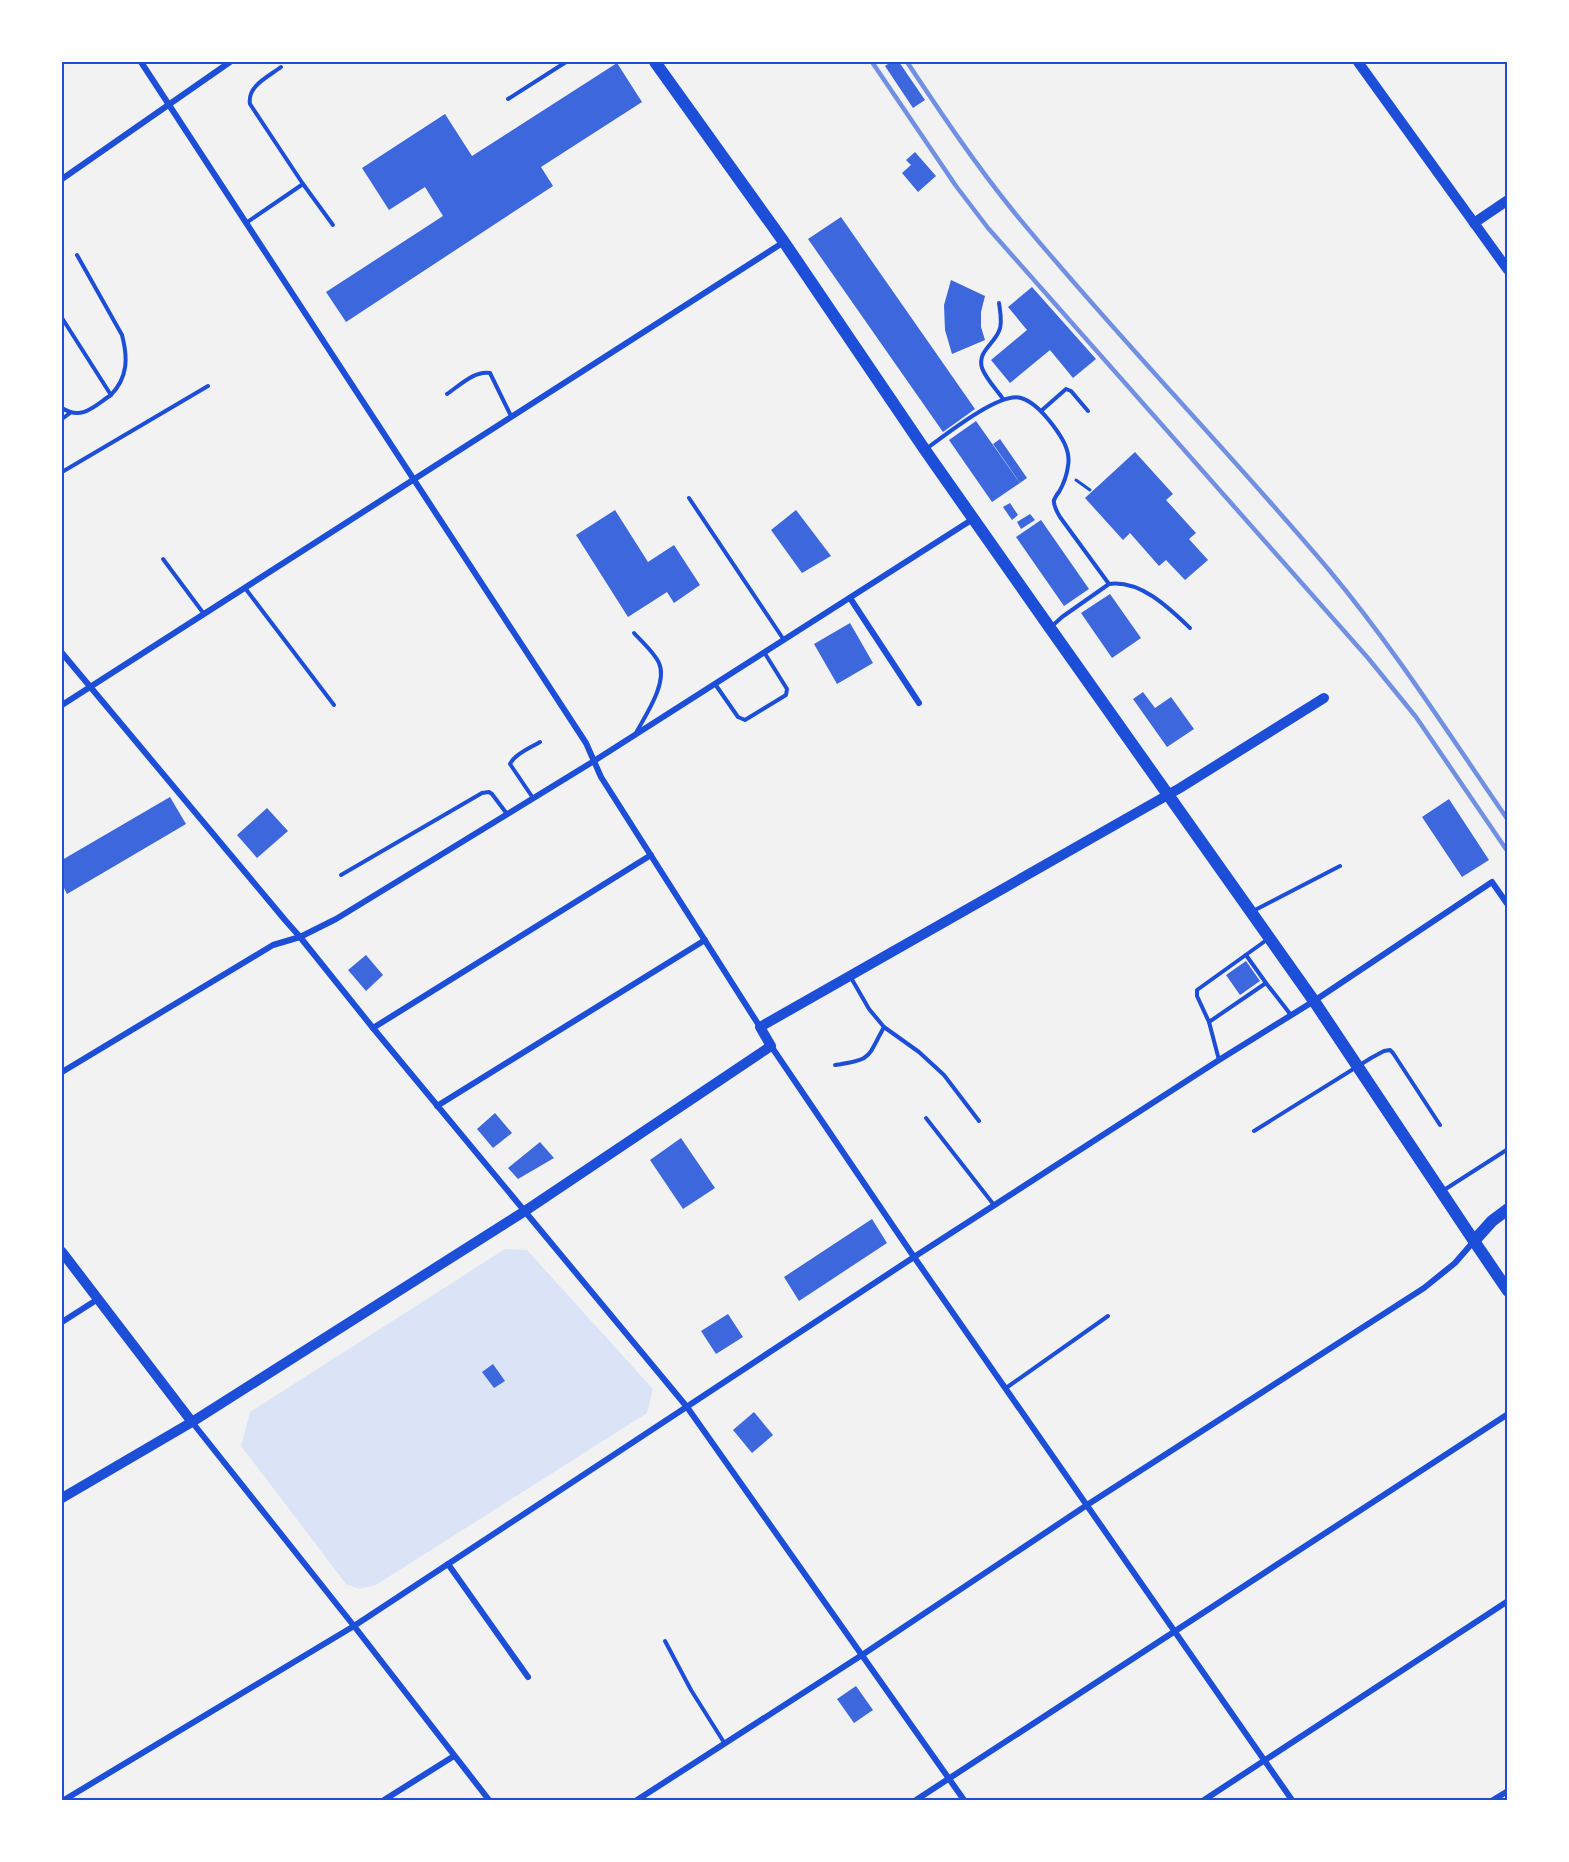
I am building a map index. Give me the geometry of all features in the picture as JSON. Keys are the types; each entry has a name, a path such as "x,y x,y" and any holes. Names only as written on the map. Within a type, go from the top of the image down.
{"main road":[{"path":"655,62 784,242 973,519 1314,1001 1508,1291"},
{"path":"1474,1241 1492,1221 1508,1209"}],"street":[{"path":"141,62 586,744 601,777 771,1046 914,1257 1292,1800"},
{"path":"62,179 230,62"},
{"path":"1364,63 1508,270"},
{"path":"1474,223 1508,200"},
{"path":"62,705 784,242"},
{"path":"62,1072 273,945 300,937 336,919 594,761 973,519"},
{"path":"850,598 919,703"},
{"path":"62,653 300,937 687,1407 964,1800"},
{"path":"760,1027 1167,795 1324,698"},
{"path":"373,1028 651,855"},
{"path":"64,1800 354,1626 914,1257 1314,1001 1492,882 1508,905"},
{"path":"437,1106 705,940"},
{"path":"62,1498 192,1422 525,1211 771,1046"},
{"path":"638,1800 862,1655 1087,1505 1424,1288 1455,1263 1474,1241"},
{"path":"62,1252 192,1422 489,1800"},
{"path":"62,1322 98,1299"},
{"path":"916,1800 1508,1414"},
{"path":"448,1564 528,1677"},
{"path":"1204,1800 1508,1600"},
{"path":"384,1800 454,1756"},
{"path":"1493,1800 1508,1791"}],"lane":[{"path":"508,99 566,62"},
{"path":"282,67 252,88 249,93 250,104 333,225"},
{"path":"246,223 303,184"},
{"path":"62,408 70,413 81,414 111,395 120,385 124,375 126,349 122,335 77,255"},
{"path":"999,303 1001,323 999,331 983,354 982,368 1003,399"},
{"path":"62,318 111,395"},
{"path":"447,394 477,374 490,373 511,416"},
{"path":"62,472 208,386"},
{"path":"1040,411 1066,389 1071,391 1088,411"},
{"path":"925,450 979,412 1003,399 1020,397 1032,404 1065,443 1069,465 1060,490 1054,499 1055,506 1060,517 1109,584"},
{"path":"62,419 70,413"},
{"path":"688,498 784,640"},
{"path":"163,559 204,614"},
{"path":"1050,628 1109,584 1118,583 1129,585 1166,606 1190,628"},
{"path":"245,587 334,705"},
{"path":"634,633 657,659 661,668 658,690 635,734"},
{"path":"715,684 738,717 745,720 786,695 787,689 765,652"},
{"path":"533,798 510,764 515,757 540,741"},
{"path":"341,875 482,793 492,794 507,814"},
{"path":"1251,912 1340,866"},
{"path":"1219,1060 1209,1022 1197,996 1197,990 1269,939"},
{"path":"1246,955 1292,1015"},
{"path":"850,976 869,1009 884,1027 919,1052 944,1075 979,1121"},
{"path":"1209,1022 1266,983"},
{"path":"835,1065 866,1059 884,1027"},
{"path":"1254,1131 1384,1051 1390,1050 1440,1125"},
{"path":"926,1118 994,1206"},
{"path":"1441,1192 1508,1149"},
{"path":"1006,1388 1108,1316"},
{"path":"665,1641 691,1690 725,1744"}],"path":[{"path":"1066,475 1090,490"}],"shaded area":[{"path":"505,1249 527,1250 653,1389 647,1413 376,1585 359,1589 346,1584 241,1446 250,1412"}],"building":[{"path":"891,62 899,62 925,100 913,108 885,66"},
{"path":"617,63 642,102 541,167 553,186 346,322 326,292 443,216 425,187 389,210 362,168 445,114 472,156"},
{"path":"915,152 936,176 918,192 902,173 911,165 906,160"},
{"path":"841,217 975,409 943,432 808,239"},
{"path":"951,280 985,296 981,312 981,327 985,340 952,354 945,330 944,305"},
{"path":"1032,287 1096,359 1073,378 1050,350 1010,383 991,360 1027,330 1008,307"},
{"path":"976,421 1020,483 992,502 949,440"},
{"path":"1000,439 1027,478 1020,483 993,444"},
{"path":"1135,452 1173,494 1166,500 1196,533 1189,539 1208,560 1185,580 1166,560 1159,566 1130,533 1123,540 1085,498"},
{"path":"1010,503 1018,515 1012,520 1003,507"},
{"path":"615,510 648,562 674,545 700,585 674,603 667,592 628,617 576,535"},
{"path":"796,510 831,556 802,573 771,530"},
{"path":"1030,514 1035,520 1021,529 1017,522"},
{"path":"1041,520 1089,589 1064,606 1016,537"},
{"path":"1110,594 1141,638 1112,658 1081,613"},
{"path":"850,623 873,663 837,684 814,644"},
{"path":"1143,692 1155,708 1171,697 1194,729 1167,747 1133,699"},
{"path":"170,797 186,824 67,894 62,884 62,860"},
{"path":"1449,799 1489,860 1462,877 1422,817"},
{"path":"267,808 288,831 257,858 237,835"},
{"path":"366,955 383,975 366,991 348,970"},
{"path":"1246,961 1260,981 1240,995 1226,975"},
{"path":"495,1113 512,1133 493,1148 477,1129"},
{"path":"681,1138 715,1188 683,1209 650,1160"},
{"path":"540,1142 554,1158 518,1179 508,1168"},
{"path":"872,1219 887,1243 799,1301 784,1277"},
{"path":"728,1314 743,1337 716,1354 701,1331"},
{"path":"493,1364 505,1381 494,1388 482,1372"},
{"path":"754,1412 773,1435 752,1453 733,1430"},
{"path":"856,1686 873,1710 854,1723 837,1699"}],"railway":[{"path":"872,62 956,186 988,228 1368,658 1416,717 1508,852"},
{"path":"907,62 972,157 1052,258 1290,525 1353,600 1422,693 1508,820"}]}
